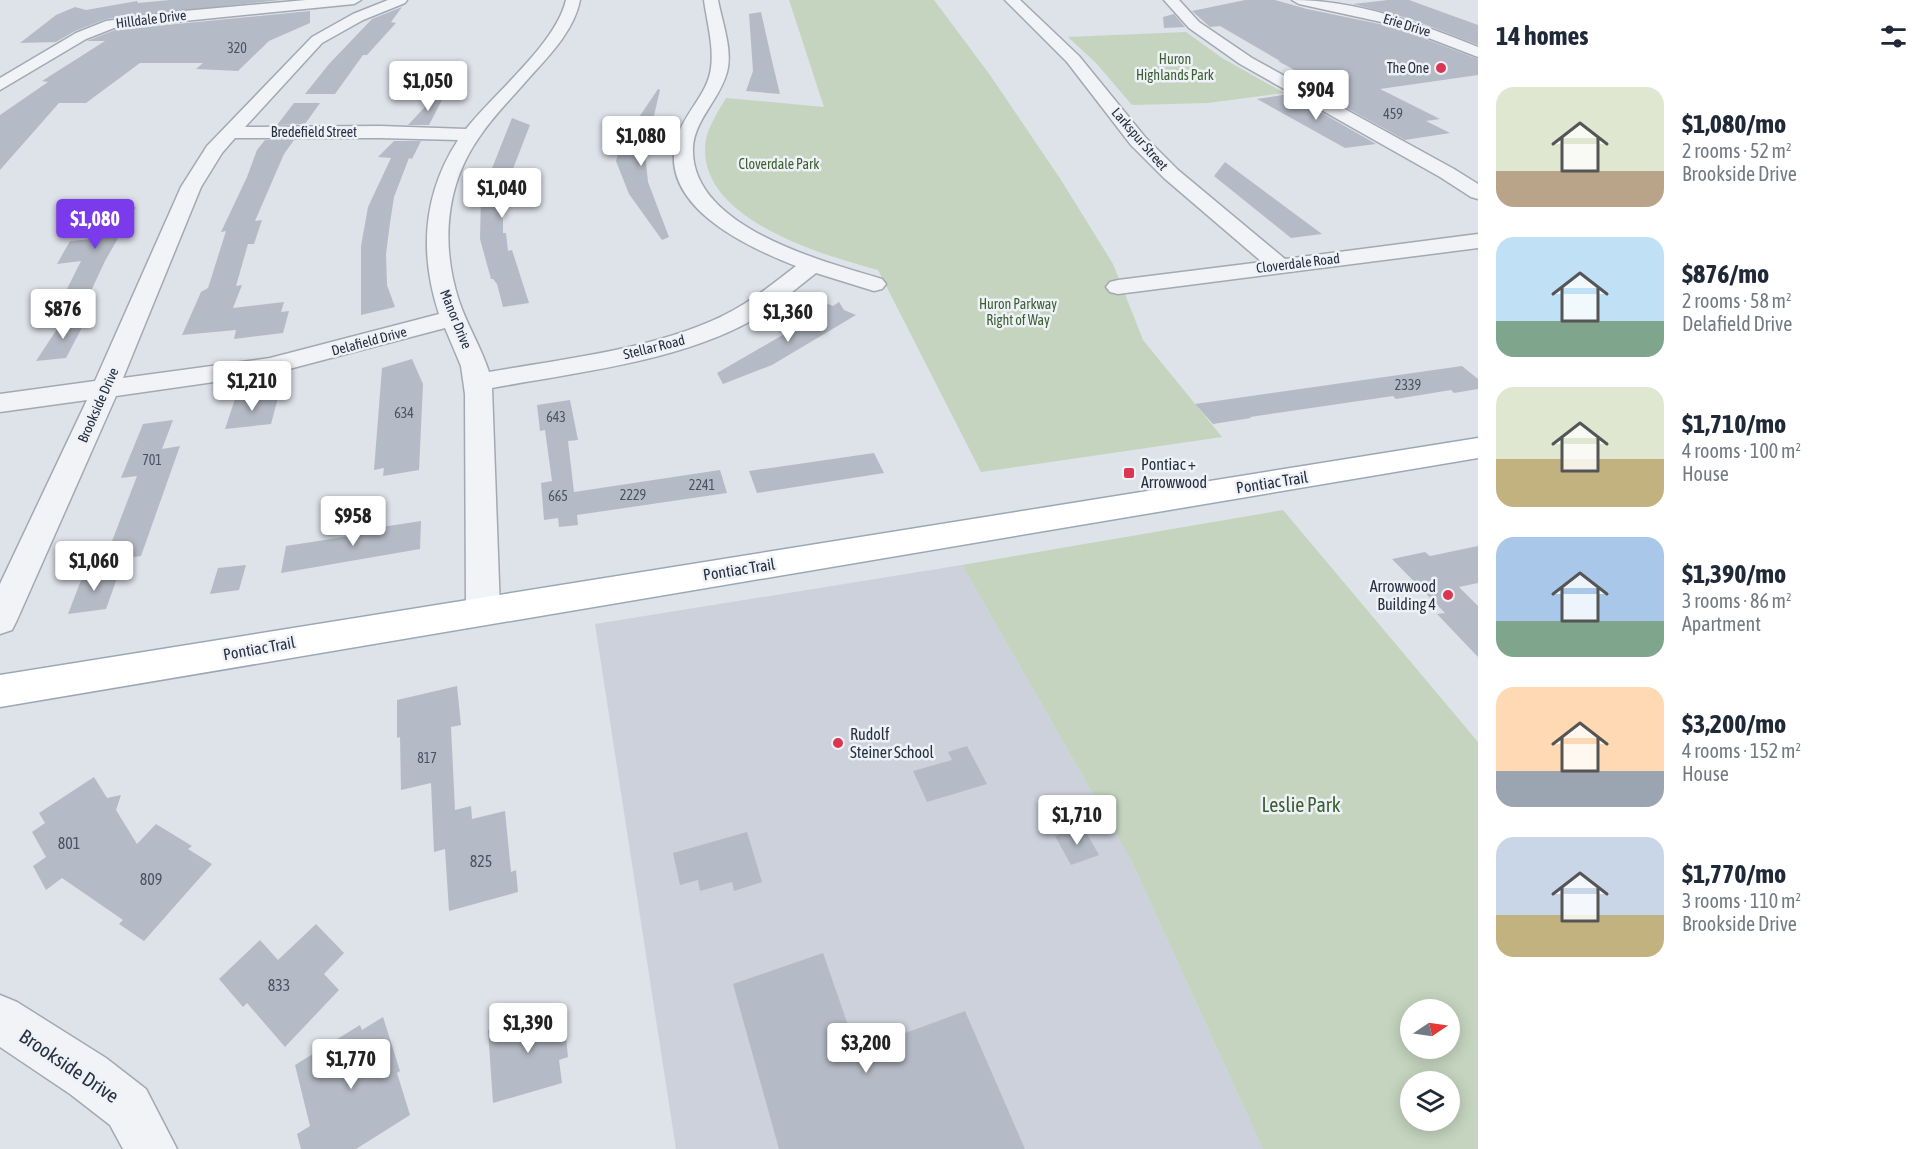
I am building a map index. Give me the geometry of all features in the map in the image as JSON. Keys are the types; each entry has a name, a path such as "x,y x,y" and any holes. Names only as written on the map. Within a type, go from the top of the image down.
{"main road":[{"name":"Pontiac Trail","path":"0,691 1478,448"}],"street":[{"name":"Hilldale Drive","path":"0,85 81,36 111,24 354,0"},
{"name":"Brookside Drive","path":"0,620 105,390 191,187 207,159 317,40 358,17 400,0"},
{"name":"Manor Drive","path":"483,610 484,559 477,383 467,348 453,318 440,273 437,251 438,212 448,178 470,135 552,42 571,15 573,0"},
{"path":"711,0 719,70 687,135 684,157 692,185 703,201 730,225 764,246 812,266 874,284"},
{"name":"Larkspur Street","path":"1012,0 1073,59 1138,141 1171,174 1279,265"},
{"path":"1171,0 1194,25 1246,61 1447,173 1478,193"},
{"name":"Erie Drive","path":"1299,0 1319,2 1391,19 1433,33 1478,52"},
{"path":"1433,33 1457,30"},
{"name":"Bredefield Street","path":"229,133 380,132 470,135"},
{"path":"1447,173 1478,186"},
{"name":"Cloverdale Road","path":"1118,287 1478,241"},
{"name":"Stellar Road","path":"477,383 644,351 696,336 752,310 812,266"},
{"name":"Delafield Drive","path":"0,402 105,390 270,366 453,318"},
{"name":"Brookside Drive","path":"0,1019 88,1076 128,1107 151,1149"}],"shaded area":[{"name":"Rudolf Steiner School","path":"962,565 1132,862 1263,1149 676,1149 595,624"}],"green space":[{"name":"Huron Parkway Right of Way","path":"789,0 934,0 990,75 1061,180 1113,264 1143,340 1222,437 981,472 878,270 828,255 771,231 745,215 724,196 710,174 705,149 707,135 726,98 824,107"},
{"name":"Huron Highlands Park","path":"1186,32 1222,58 1284,93 1208,103 1132,105 1096,63 1068,37"},
{"name":"Leslie Park","path":"1283,510 1478,742 1478,1149 1263,1149 1132,862 962,565"}],"building":[{"path":"170,0 281,0 106,19 75,31 56,42 20,43 56,15 75,7 86,10 137,1 138,3"},
{"path":"1245,0 1275,0 1394,27 1478,59 1478,75 1380,89 1440,119 1426,121 1450,133 1405,140 1316,91 1329,89 1220,26 1210,27 1192,11"},
{"path":"1409,0 1478,25 1478,45 1411,19 1353,4"},
{"path":"402,7 391,22 396,23 367,55 363,55 335,94 305,94 329,64 372,19"},
{"path":"310,11 310,23 269,41 238,71 196,69 203,63 140,63 86,103 59,103 0,170 0,115 48,82 42,81 105,41 87,41 115,30"},
{"path":"761,12 780,94 746,91 753,71 749,14"},
{"path":"1174,14 1185,27 1164,28 1163,17"},
{"path":"658,89 660,90 645,154 648,182 669,237 662,240 629,194 616,161 623,135 627,135"},
{"path":"439,92 444,96 429,125 408,125"},
{"path":"1289,94 1376,144 1345,148 1257,99"},
{"path":"294,103 320,103 305,124 277,125"},
{"path":"512,118 530,125 509,179 503,204 503,233 506,233 508,251 512,250 529,303 503,307 497,284 491,279 480,239 481,196"},
{"path":"265,140 294,140 284,154 255,221 262,220 254,244 248,244 236,286 242,285 233,308 284,302 281,312 289,311 283,333 234,339 236,330 182,335 201,292 208,288 226,231 221,232 257,150"},
{"path":"394,141 421,141 412,159 409,158 394,197 386,254 387,285 395,307 361,315 361,246 368,207 391,158 378,157"},
{"path":"1225,162 1322,234 1291,238 1214,176"},
{"path":"116,206 136,207 105,261 91,291 64,295 81,261 57,264 70,241 93,239 109,210"},
{"path":"839,302 844,310 856,315 772,365 723,384 717,373 805,322 828,304 833,306"},
{"path":"87,318 66,358 36,361 63,320"},
{"path":"412,359 423,384 419,470 383,476 384,468 374,470 382,368"},
{"path":"1462,366 1478,379 1478,389 1454,393 1451,390 1396,399 1393,396 1213,424 1195,404"},
{"path":"279,394 271,424 225,429 235,399"},
{"path":"570,400 578,440 568,441 574,492 720,470 727,493 577,515 578,525 559,527 558,518 544,520 541,483 552,481 545,430 540,431 537,405"},
{"path":"173,420 162,449 180,446 141,556 104,562 137,476 121,478 143,424"},
{"path":"874,453 884,473 757,493 749,471"},
{"path":"421,521 420,549 281,573 286,546 369,533 369,529"},
{"name":"Arrowwood Building 4","path":"1478,546 1478,583 1459,587 1478,606 1478,657 1437,614 1445,613 1392,559 1425,552 1430,556"},
{"path":"246,565 239,590 210,594 218,568"},
{"path":"120,570 106,609 68,614 83,575"},
{"path":"457,686 461,725 451,727 455,810 471,806 472,819 505,811 511,872 516,870 518,892 449,911 445,849 434,852 431,783 401,790 397,700"},
{"path":"967,746 987,784 927,802 913,771 952,760 948,752"},
{"path":"94,777 107,798 121,795 116,810 137,844 156,824 192,846 188,849 212,864 144,941 119,924 123,920 62,878 46,890 33,866 46,857 32,832 45,823 39,813"},
{"path":"1083,827 1099,855 1071,865 1055,836"},
{"path":"747,832 762,882 734,891 732,882 700,891 698,880 680,885 673,853"},
{"path":"316,924 344,953 324,974 339,990 285,1047 247,1003 243,1007 219,979 260,940 278,960"},
{"path":"823,953 857,1051 965,1011 1025,1149 779,1149 733,984"},
{"path":"563,1005 568,1057 559,1060 562,1083 493,1103 488,1030 537,1016 537,1012"},
{"path":"383,1017 400,1071 397,1073 410,1115 356,1149 301,1149 297,1134 310,1126 295,1065 360,1025 362,1030"}],"place":[{"name":"The One","path":"1441,68"},
{"name":"Pontiac + Arrowwood","path":"1129,473"},
{"name":"Arrowwood Building 4","path":"1448,595"},
{"name":"Rudolf Steiner School","path":"838,743"}],"park label":[{"name":"Cloverdale Park","path":"779,164"}]}
